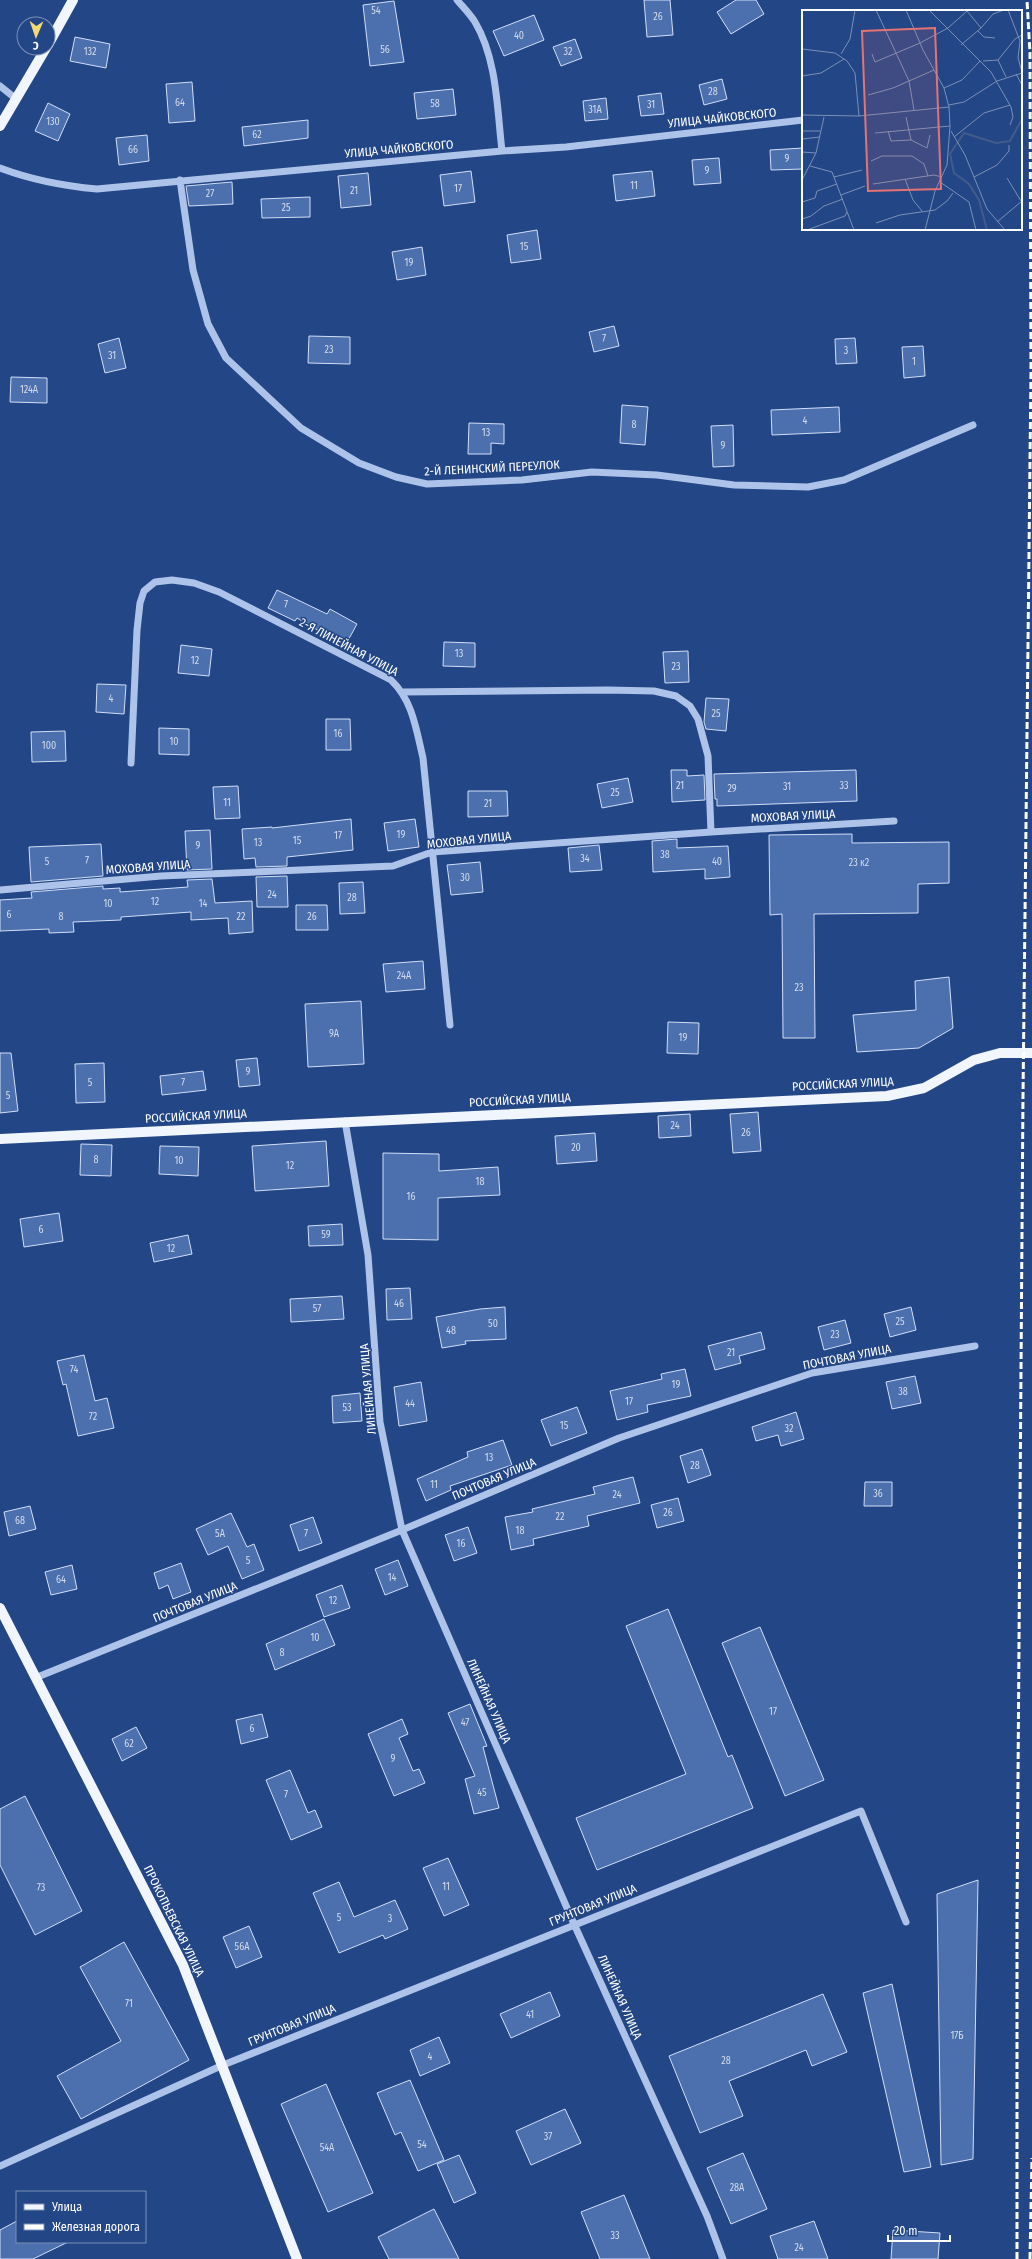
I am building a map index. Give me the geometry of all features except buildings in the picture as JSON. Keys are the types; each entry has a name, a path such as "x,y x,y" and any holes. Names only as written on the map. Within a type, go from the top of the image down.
{"main road":[{"path":"56,31 73,0"},
{"path":"0,126 15,98 41,56"},
{"name":"РОССИЙСКАЯ УЛИЦА","path":"0,1139 345,1121 887,1096 924,1088 974,1060 1000,1053 1032,1053"},
{"name":"ПРОКОПЬЕВСКАЯ УЛИЦА","path":"0,1608 183,1965 297,2259"}],"street":[{"path":"457,0 475,22 486,50 495,84 502,151"},
{"path":"0,86 15,98"},
{"name":"УЛИЦА ЧАЙКОВСКОГО","path":"0,168 26,178 56,184 97,189 180,180 502,151 566,147 802,120"},
{"name":"2-Й ЛЕНИНСКИЙ ПЕРЕУЛОК","path":"180,180 193,270 208,324 226,358 301,428 359,463 396,477 427,484 522,480 592,472 657,475 734,485 808,487 844,480 972,425"},
{"name":"2-Я ЛИНЕЙНАЯ УЛИЦА","path":"131,763 135,668 140,603 144,591 155,582 172,580 194,583 219,592 391,680 404,692 608,690 654,691 676,696 690,706 698,719 708,756 711,832"},
{"path":"404,692 412,715 423,758 450,1025"},
{"name":"МОХОВАЯ УЛИЦА","path":"0,890 161,876 393,866 432,852 711,832 894,821"},
{"name":"ЛИНЕЙНАЯ УЛИЦА","path":"345,1121 368,1255 380,1422 402,1530 574,1924 707,2216 723,2259"},
{"name":"ПОЧТОВАЯ УЛИЦА","path":"35,1678 402,1530 619,1438 812,1373 975,1346"},
{"name":"ГРУНТОВАЯ УЛИЦА","path":"0,2166 223,2065 861,1811 906,1922"}],"railway":[{"path":"1017,2259 1017,1917 1023,1096 1031,372 1030,53 1027,0"},
{"path":"1030,2259 1032,2158"}]}
